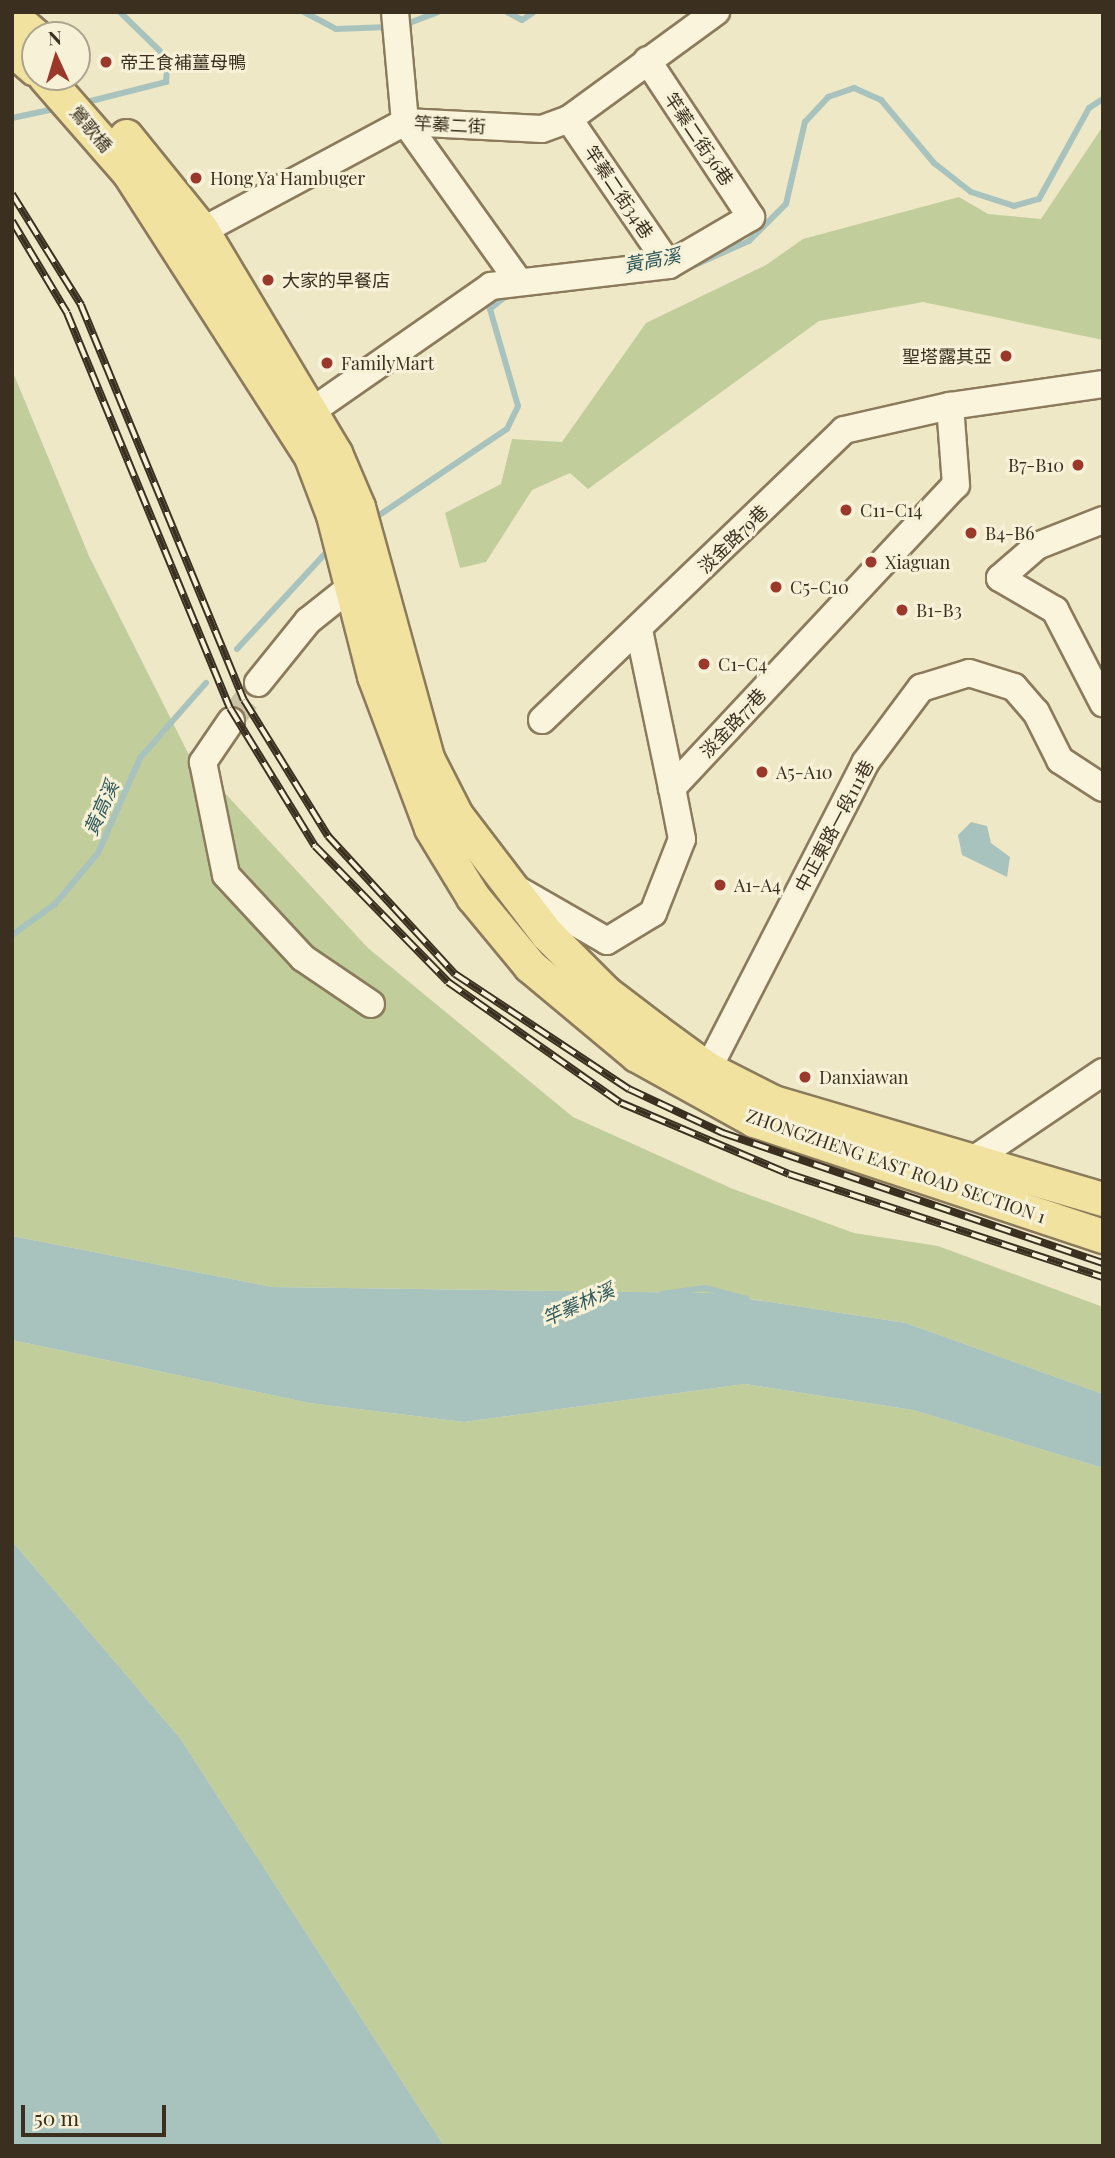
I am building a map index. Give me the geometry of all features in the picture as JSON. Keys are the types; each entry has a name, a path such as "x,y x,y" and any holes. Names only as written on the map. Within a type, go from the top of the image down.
{"main road":[{"name":"鶯歌橋","path":"66,91 138,166 189,237"},
{"path":"189,237 312,411 346,511 367,590"},
{"path":"189,237 311,457 346,511"},
{"name":"ZHONGZHENG EAST ROAD SECTION 1","path":"367,590 427,758 456,816 506,883 606,992 708,1069 773,1102 1103,1199"},
{"name":"ZHONGZHENG EAST ROAD SECTION 1","path":"367,590 374,676 431,828 473,897 530,966 584,1016 696,1091 754,1120 962,1192 1103,1236"}],"street":[{"path":"395,12 405,122 517,279"},
{"name":"竿蓁二街","path":"189,237 405,122 542,129 569,118 716,12"},
{"name":"竿蓁二街36巷","path":"647,60 751,217 669,265"},
{"name":"竿蓁二街34巷","path":"569,118 669,265"},
{"path":"312,411 491,286 517,279 669,265"},
{"path":"950,406 1103,384"},
{"name":"淡金路79巷","path":"542,720 639,630 844,430 950,406"},
{"name":"淡金路77巷","path":"672,788 956,485 950,406"},
{"path":"1103,520 1037,546 1000,578 1055,610 1103,703"},
{"path":"258,683 308,621 367,590"},
{"path":"506,883 607,941 626,933 653,914 669,885 682,839 639,630"},
{"name":"中正東路一段111巷","path":"708,1069 865,763 921,688 969,673 1014,687 1037,712 1060,760 1103,788"},
{"path":"231,721 204,762 226,875 303,958 371,1004"},
{"path":"962,1192 973,1160 1103,1072"}],"green space":[{"path":"1103,126 1103,340 923,302 819,321 588,489 570,473 532,490 486,562 460,568 445,513 501,484 512,439 562,442 646,323 766,265 803,239 959,197 988,214 1041,219"},
{"path":"12,370 89,556 188,753 368,948 573,1117 733,1189 854,1233 938,1246 1103,1307 1103,1394 906,1323 712,1293 272,1287 12,1236"},
{"path":"12,1340 309,1403 464,1422 745,1384 913,1410 1103,1468 1103,2146 444,2146 180,1738 12,1541"}],"water":[{"path":"971,822 987,826 991,843 1010,857 1007,877 962,855 958,835"},
{"path":"12,1236 272,1287 711,1293 906,1323 1103,1394 1103,1468 913,1410 745,1384 464,1422 309,1403 12,1340"},
{"path":"12,1541 180,1738 444,2146 12,2146"}],"waterway":[{"path":"83,103 166,82 168,59 120,12"},
{"path":"304,12 336,29 389,27"},
{"path":"404,25 438,12"},
{"path":"507,12 522,20 534,12"},
{"name":"黃高溪","path":"677,273 749,241 786,204 805,122 828,97 854,88 881,100 934,163 971,192 1014,206 1039,199 1089,108 1103,99"},
{"path":"12,118 59,108"},
{"name":"黃高溪","path":"372,520 507,429 518,406 490,309 507,295"},
{"name":"黃高溪","path":"237,649 331,547"},
{"name":"黃高溪","path":"12,935 55,904 98,853 140,758 206,683"},
{"name":"竿蓁林溪","path":"662,1294 705,1288 747,1299"}],"tunnel":[{"path":"231,721 258,683"}],"railway":[{"path":"12,194 81,305 244,700 328,836 455,974 629,1089 723,1133 1103,1263"},
{"path":"12,221 67,313 230,708 315,846 448,982 621,1103 789,1174 1103,1277"}],"place":[{"name":"帝王食補薑母鴨","path":"106,62"},
{"name":"Hong Ya Hambuger","path":"196,178"},
{"name":"大家的早餐店","path":"268,280"},
{"name":"聖塔露其亞","path":"1006,356"},
{"name":"FamilyMart","path":"327,363"},
{"name":"B7-B10","path":"1078,465"},
{"name":"C11-C14","path":"846,510"},
{"name":"B4-B6","path":"971,533"},
{"name":"Xiaguan","path":"871,562"},
{"name":"C5-C10","path":"776,587"},
{"name":"B1-B3","path":"902,610"},
{"name":"C1-C4","path":"704,664"},
{"name":"A5-A10","path":"762,772"},
{"name":"A1-A4","path":"720,885"},
{"name":"Danxiawan","path":"805,1077"}]}
